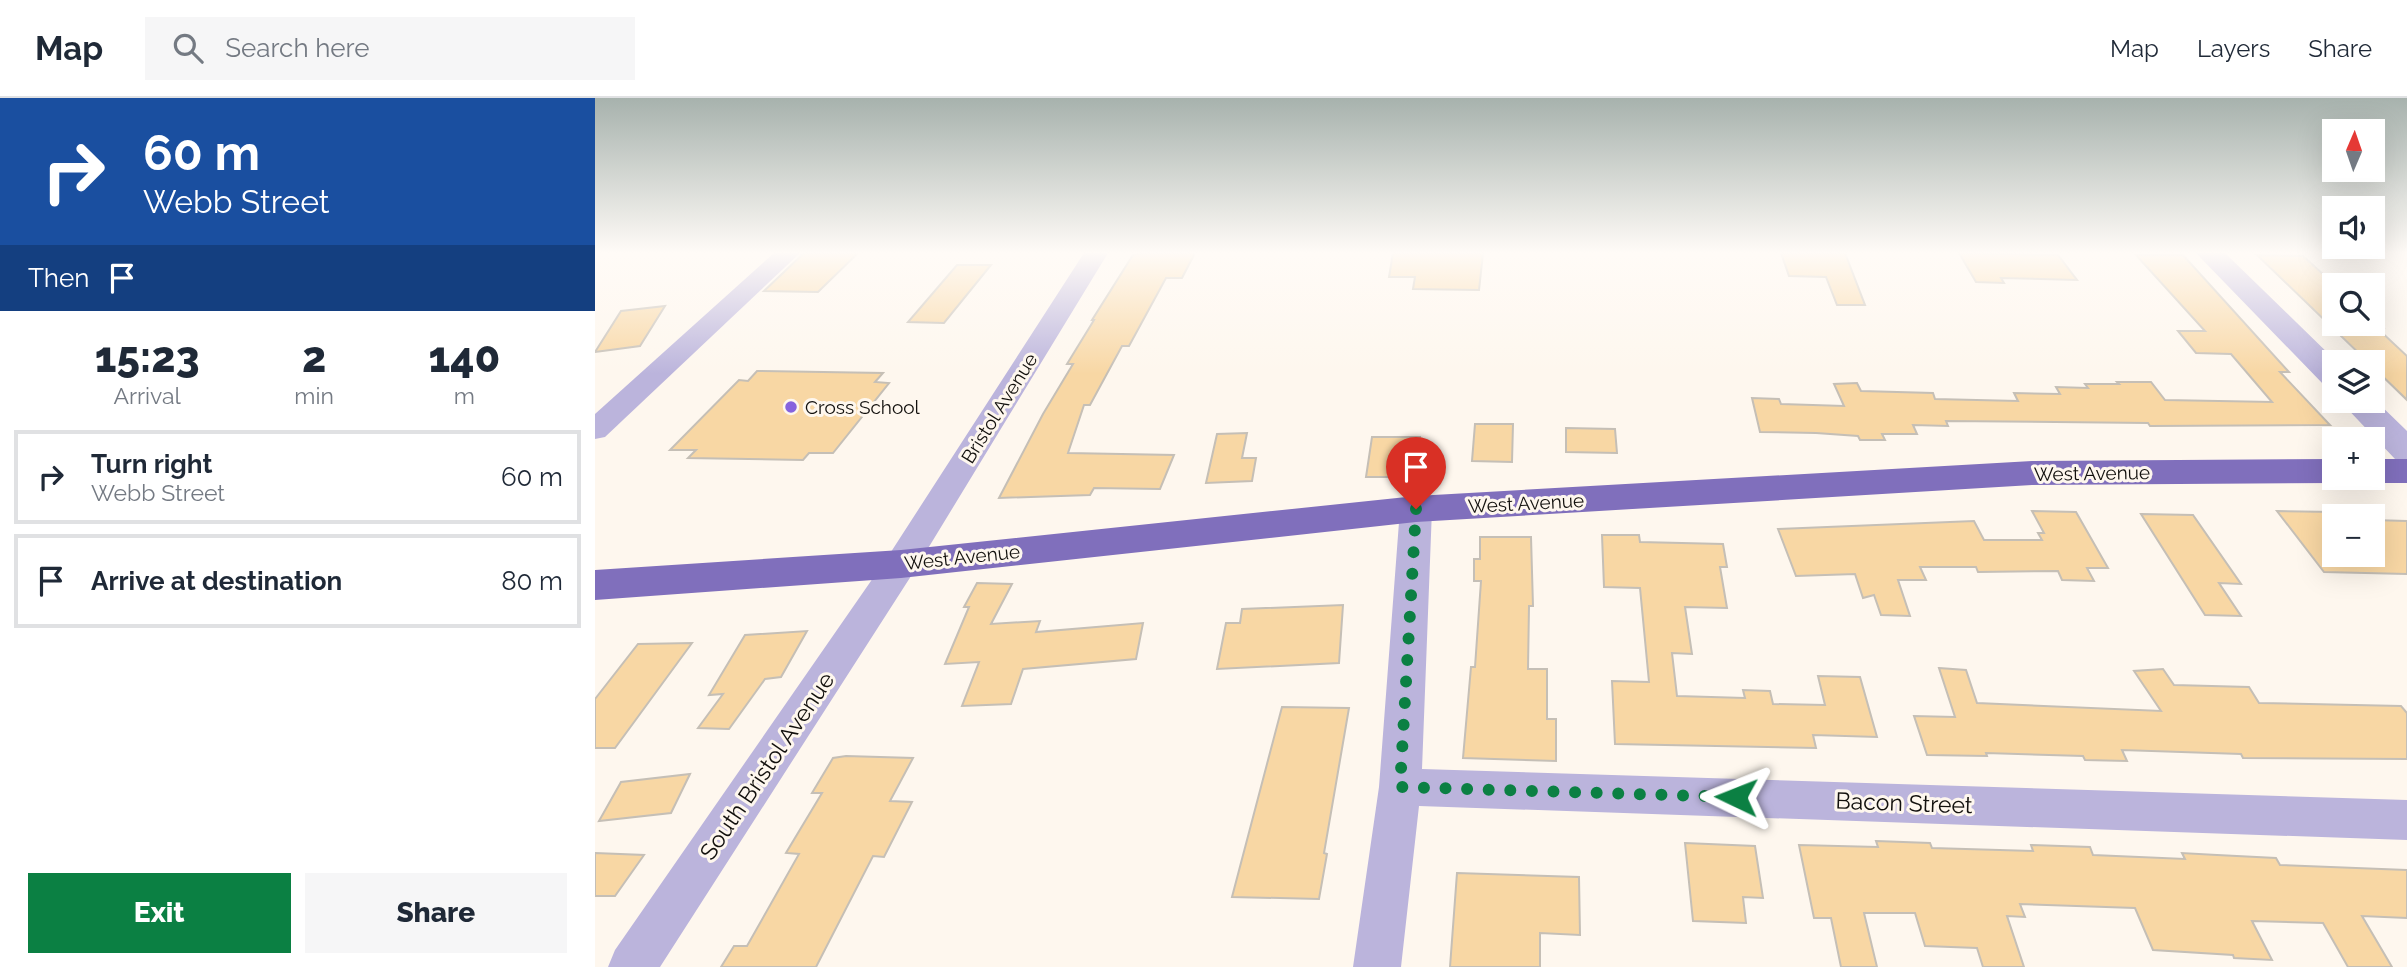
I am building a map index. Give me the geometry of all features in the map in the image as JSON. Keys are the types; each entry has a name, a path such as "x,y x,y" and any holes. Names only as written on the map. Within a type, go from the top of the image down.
{"highway":[{"name":"West Avenue","path":"595,585 901,564 1416,509 2032,473 2322,471"},
{"path":"2385,471 2407,471"}],"street":[{"path":"595,429 744,294"},
{"name":"Bristol Avenue","path":"901,564 1071,294"},
{"path":"2251,294 2322,365"},
{"path":"2369,413 2407,451"},
{"path":"1377,967 1400,787 1416,509"},
{"name":"South Bristol Avenue","path":"632,967 901,564"},
{"name":"Bacon Street","path":"1400,787 2407,820"}],"building":[{"path":"932,294 968,294 944,323 908,322"},
{"path":"1109,294 1158,294 1129,346 1122,346 1090,405 1084,405 1068,453 1174,455 1160,489 1094,488 1090,495 999,498 1073,364 1067,364"},
{"path":"1833,294 1861,294 1865,305 1837,305"},
{"path":"2171,294 2218,294 2289,372 2280,372 2330,425 2150,426 2148,423 1946,421 1948,426 1913,425 1917,434 1882,434 1885,440 1860,440 1858,436 1760,432 1752,398 1779,399 1781,404 1844,406 1834,384 1857,383 1861,391 1933,393 1935,399 2018,401 2014,393 2060,394 2056,387 2088,388 2085,384 2151,382 2165,400 2272,402 2231,354 2196,353 2178,331 2205,331"},
{"path":"2297,294 2322,294 2322,318"},
{"path":"665,306 640,346 595,352 621,311"},
{"path":"2385,335 2407,356 2407,400 2385,379 2385,350 2356,350 2341,336"},
{"name":"Cross School","path":"757,371 883,373 875,382 889,383 833,453 809,453 803,460 688,458 696,450 670,450 739,380 748,381"},
{"path":"1475,424 1513,424 1512,462 1472,461"},
{"path":"1566,428 1615,429 1617,453 1566,452"},
{"path":"1247,433 1242,458 1256,458 1252,481 1206,483 1217,434"},
{"path":"1372,437 1420,437 1418,468 1404,469 1403,477 1366,477"},
{"path":"2032,511 2076,512 2108,568 2087,568 2094,581 2062,580 2058,571 1978,572 1976,567 1920,567 1926,580 1898,580 1910,616 1881,615 1874,595 1863,598 1855,574 1796,576 1778,529 1974,521 1984,540 2042,540 2038,533 2044,533"},
{"path":"2277,511 2322,512 2322,567 2385,567 2385,520 2407,521 2407,574 2324,572"},
{"path":"2141,514 2193,515 2241,584 2219,583 2241,616 2205,615"},
{"path":"1602,535 1639,535 1640,542 1723,544 1727,567 1720,567 1727,608 1685,607 1692,654 1672,653 1677,696 1745,698 1743,690 1770,691 1773,704 1825,705 1818,676 1860,677 1877,737 1813,735 1816,748 1615,744 1612,681 1649,682 1640,588 1604,587"},
{"path":"1480,537 1531,537 1533,606 1529,606 1528,669 1547,669 1547,719 1556,719 1556,761 1463,758 1471,667 1475,667 1481,581 1474,581 1474,559 1480,559"},
{"path":"977,583 1012,584 991,624 1040,621 1036,632 1143,623 1136,659 1023,669 1011,704 962,706 979,662 945,664 969,607 964,607"},
{"path":"1343,605 1339,663 1217,669 1226,623 1240,623 1242,609"},
{"path":"807,631 781,677 765,679 729,729 698,728 723,694 709,695 745,635"},
{"path":"692,643 615,748 595,748 595,699 638,644"},
{"path":"1939,668 1966,670 1977,703 2161,711 2134,671 2163,669 2174,685 2249,687 2259,703 2401,706 2407,713 2407,759 2243,758 2241,754 2122,750 2127,761 2085,760 2083,756 1986,753 1987,756 1927,755 1914,716 1955,717"},
{"path":"1282,707 1349,708 1324,853 1327,854 1319,899 1232,897"},
{"path":"833,758 913,758 890,801 912,802 884,857 873,856 816,967 721,967 734,946 747,946 799,854 786,853 822,793 812,793"},
{"path":"690,774 671,813 599,821 621,782"},
{"path":"1876,841 1930,843 1932,848 2033,851 2031,845 2090,847 2093,855 2185,859 2182,853 2276,858 2280,865 2407,870 2407,918 2362,916 2392,967 2348,967 2323,923 2252,921 2272,960 2234,958 2233,955 2153,950 2135,908 2020,904 2025,917 2007,916 2024,967 1983,967 1977,948 1925,946 1915,913 1864,913 1877,967 1841,967 1831,918 1814,918 1799,845 1878,847"},
{"path":"1685,843 1755,846 1763,898 1743,897 1746,923 1693,921"},
{"path":"595,853 644,855 615,896 595,896"},
{"path":"1457,873 1579,877 1580,935 1540,933 1540,967 1450,967"}],"place":[{"name":"Cross School","path":"791,407"}],"route":[{"path":"1416,509 1400,787 1736,797"}]}
